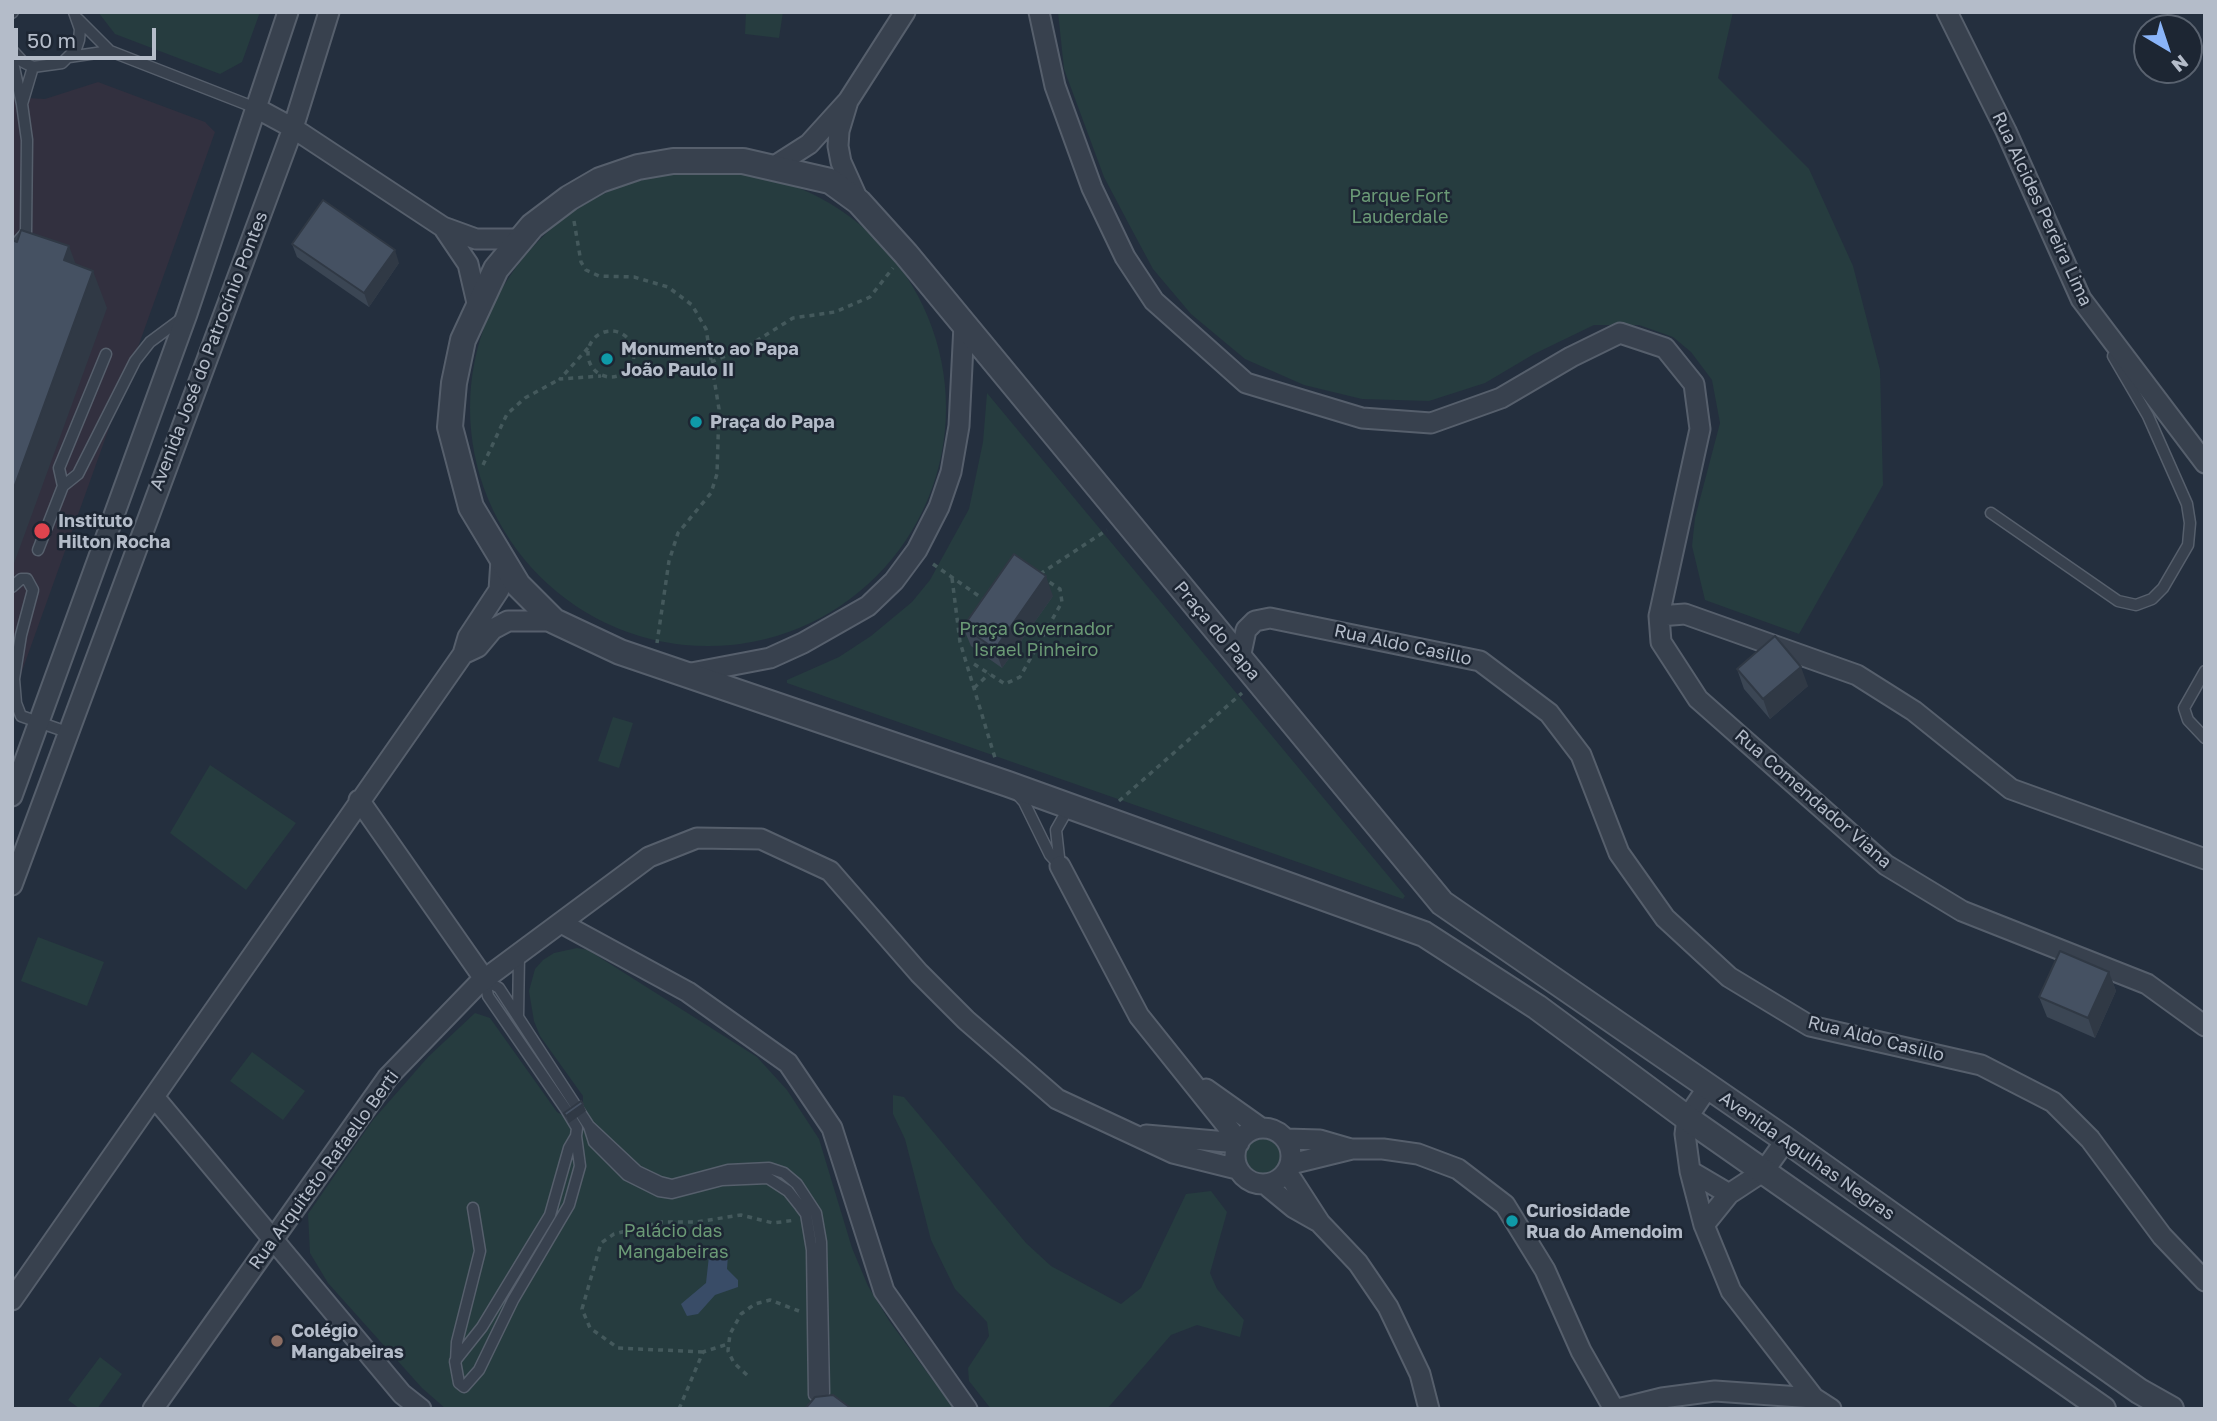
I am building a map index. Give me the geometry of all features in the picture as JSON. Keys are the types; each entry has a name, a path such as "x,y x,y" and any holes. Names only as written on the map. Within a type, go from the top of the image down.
{"street":[{"name":"Avenida José do Patrocínio Pontes","path":"12,796 187,314 288,12"},
{"name":"Avenida José do Patrocínio Pontes","path":"12,885 293,128 330,12"},
{"path":"773,167 809,144 848,100 905,12"},
{"path":"1039,12 1055,86 1092,188 1125,257 1154,301 1246,383 1362,418 1431,423 1501,398 1571,357 1620,333 1665,348 1694,384 1700,429 1659,616 1685,614 1857,675 1914,711 2011,789 2205,859"},
{"name":"Rua Alcides Pereira Lima","path":"1947,12 2006,131 2081,299 2205,463"},
{"path":"848,100 839,131 838,146 841,162 859,202"},
{"path":"256,108 293,128 443,228 477,239 519,239"},
{"name":"Praça do Papa","path":"1424,934 1069,806 1002,774 685,674 554,621 527,596 501,560 471,507 450,427 454,383 463,340 477,303 496,269 519,239 569,198 600,180 638,167 673,161 743,161 830,181 859,202 906,254 1442,903"},
{"path":"443,228 468,264 477,303"},
{"path":"685,674 759,661 803,643 859,612 894,581 917,550 939,508 951,471 959,426 964,325"},
{"path":"12,1300 463,653 468,637 499,590 501,560"},
{"name":"Rua Comendador Viana","path":"1659,616 1661,642 1698,699 1886,865 1962,911 2147,984 2205,1026"},
{"name":"Rua Aldo Casillo","path":"1240,658 1247,629 1255,621 1270,618 1480,661 1549,713 1581,755 1619,853 1664,918 1729,977 1810,1026 1981,1065 2053,1102 2090,1139 2162,1236 2205,1281"},
{"path":"463,653 478,647 493,629 508,621 554,621"},
{"path":"359,800 485,980"},
{"name":"Rua Arquiteto Rafaello Berti","path":"153,1409 388,1077 485,980 649,857 697,838 761,839 830,871 919,973 1019,1069 1057,1099 1193,1160 1237,1169"},
{"path":"1060,866 1139,1016 1239,1142"},
{"path":"1442,903 1424,934 1537,1007 1687,1118 2103,1409"},
{"name":"Avenida Agulhas Negras","path":"1442,903 1786,1140 2139,1391 2171,1409"},
{"path":"563,924 688,992 788,1063 832,1128 884,1291 967,1409"},
{"path":"1185,1074 1261,1128 1279,1132 1286,1139 1292,1155 1289,1168 1321,1223 1358,1263 1388,1307 1420,1374 1429,1409"},
{"path":"1709,1087 1687,1118 1685,1134 1690,1171 1704,1225 1731,1291 1814,1398 1831,1409"},
{"path":"155,1098 274,1238 397,1401 421,1409"},
{"path":"1261,1128 1252,1130 1239,1142 1235,1151 1237,1169 1249,1181 1266,1185 1294,1208 1321,1223"},
{"name":"Rua Arquiteto Rafaello Berti","path":"1130,1134 1239,1142"},
{"path":"1286,1139 1320,1140 1352,1149 1406,1153 1438,1162 1458,1169 1505,1205 1545,1269 1581,1351 1616,1409 1662,1398 1716,1391 1814,1398"},
{"path":"1704,1225 1729,1194 1764,1171 1786,1140"},
{"path":"1266,1185 1274,1183 1289,1168 1352,1149"},
{"path":"1690,1171 1729,1194"}],"lane":[{"path":"76,16 110,51 256,108"},
{"path":"69,57 79,40 76,16"},
{"path":"12,50 23,62 33,67 53,67 69,57 110,51"},
{"path":"12,58 27,139 26,232 12,248"},
{"path":"22,104 33,67"},
{"path":"38,550 63,486 78,474 135,361 150,342 187,314"},
{"path":"1991,513 2118,601 2136,605 2152,599 2163,588 2188,545 2190,523 2187,504 2148,416 2103,341 2099,323"},
{"path":"63,486 59,468 106,354"},
{"path":"12,587 21,579 27,579 33,590 21,635 14,679 16,703 21,716 67,732"},
{"path":"2205,671 2184,708 2188,720 2205,738"},
{"path":"1002,774 1024,802 1050,855 1060,866"},
{"path":"1060,866 1056,831 1069,806"},
{"path":"518,1017 519,955"},
{"path":"485,980 499,988 589,1126 637,1171 660,1182 684,1183 728,1170 769,1168 784,1173 797,1184 816,1213 820,1233 824,1393 820,1399 814,1395 812,1250 807,1219 788,1191 768,1178 722,1180 682,1192 659,1191 617,1167 594,1142 589,1126"},
{"path":"473,1208 480,1251 457,1342 456,1361 458,1383 464,1387 479,1370 513,1300 569,1205 580,1166 577,1128 488,996 485,980"},
{"path":"456,1361 482,1327 550,1215 569,1148 576,1136"}],"path":[{"path":"569,198 578,251 586,270 599,276 634,277 668,287 692,305 706,329 719,409 717,474 711,494 678,533 668,561 664,606 653,663"},
{"path":"711,362 745,348 793,318 835,312 870,297 906,254"},
{"path":"482,470 507,414 525,398 560,379 600,334 614,332 631,344 633,358 625,372 611,377 560,379"},
{"path":"590,344 588,359 591,366 603,376"},
{"path":"1039,575 1109,529"},
{"path":"933,564 992,606"},
{"path":"974,664 1005,684 1020,677 1062,602 1060,589 1030,569"},
{"path":"952,578 960,642 1002,774"},
{"path":"974,688 989,674"},
{"path":"1115,804 1243,691"},
{"path":"728,1344 703,1352 618,1348 590,1328 582,1308 601,1243 614,1234 662,1222 696,1222 741,1215 773,1223 807,1219"},
{"path":"747,1375 730,1356 728,1344 735,1322 755,1304 770,1300 803,1314"},
{"path":"679,1409 703,1352"}],"shaded area":[{"name":"Instituto Hilton Rocha","path":"98,82 205,122 215,132 12,699 12,97 45,99"}],"green space":[{"path":"98,12 260,12 242,62 220,74 115,34"},
{"path":"746,12 783,12 779,38 745,34"},
{"name":"Parque Fort Lauderdale","path":"1058,12 1733,12 1718,78 1809,169 1853,266 1880,370 1883,485 1799,634 1705,600 1692,546 1695,518 1720,423 1712,380 1691,352 1673,337 1639,325 1594,325 1534,354 1485,383 1429,401 1362,399 1304,385 1245,359 1191,314 1153,269 1104,177 1064,69"},
{"path":"708,170 754,175 799,188 840,210 876,240 906,276 928,317 941,362 946,408 941,454 928,499 906,540 876,576 840,606 799,628 754,641 708,646 662,641 617,628 576,606 540,576 510,540 488,499 475,454 470,408 475,362 488,317 510,276 540,240 576,210 617,188 662,175"},
{"name":"Praça Governador Israel Pinheiro","path":"987,393 1405,896 1403,899 787,683 787,680 839,657 871,636 912,602 930,580 969,509 983,442"},
{"path":"613,717 633,723 619,768 598,761"},
{"path":"210,765 296,823 246,890 170,833"},
{"path":"38,937 104,962 87,1006 21,981"},
{"name":"Palácio das Mangabeiras","path":"577,948 588,950 757,1057 787,1090 819,1139 852,1248 868,1286 890,1322 954,1409 446,1409 422,1388 328,1283 310,1253 308,1214 373,1120 428,1057 475,1013 490,1018 557,1112 564,1116 583,1103 583,1096 540,1036 534,1021 529,991 535,969 543,960 554,953"},
{"path":"252,1052 305,1091 283,1120 230,1081"},
{"path":"893,1095 904,1097 1026,1243 1051,1266 1121,1304 1141,1288 1186,1194 1211,1191 1227,1212 1210,1273 1217,1289 1244,1320 1240,1337 1197,1325 1171,1335 1107,1409 991,1409 969,1381 968,1368 989,1336 987,1322 955,1289 931,1240 905,1139 893,1114"},
{"path":"1263,1135 1278,1141 1284,1156 1278,1171 1263,1177 1248,1171 1242,1156 1248,1141"},
{"path":"100,1357 122,1374 97,1409 80,1409 68,1400"}],"water":[{"path":"716,1251 728,1255 727,1269 738,1280 738,1287 715,1295 698,1314 687,1316 681,1304 706,1283 709,1256"}],"building":[{"path":"323,200 395,250 364,293 292,244"},
{"path":"21,230 69,246 64,260 93,271 12,493 12,240 17,242"},
{"path":"1014,554 1046,576 995,649 963,627"},
{"path":"1775,636 1801,667 1763,699 1737,669"},
{"path":"2060,951 2109,972 2088,1018 2039,997"},
{"path":"581,1101 583,1104 566,1116 564,1113"},
{"path":"833,1395 852,1409 805,1409 815,1397"}],"place":[{"name":"Monumento ao Papa João Paulo II","path":"607,359"},
{"name":"Praça do Papa","path":"696,422"},
{"name":"Instituto Hilton Rocha","path":"42,531"},
{"name":"Curiosidade Rua do Amendoim","path":"1512,1221"},
{"name":"Colégio Mangabeiras","path":"277,1341"}]}
